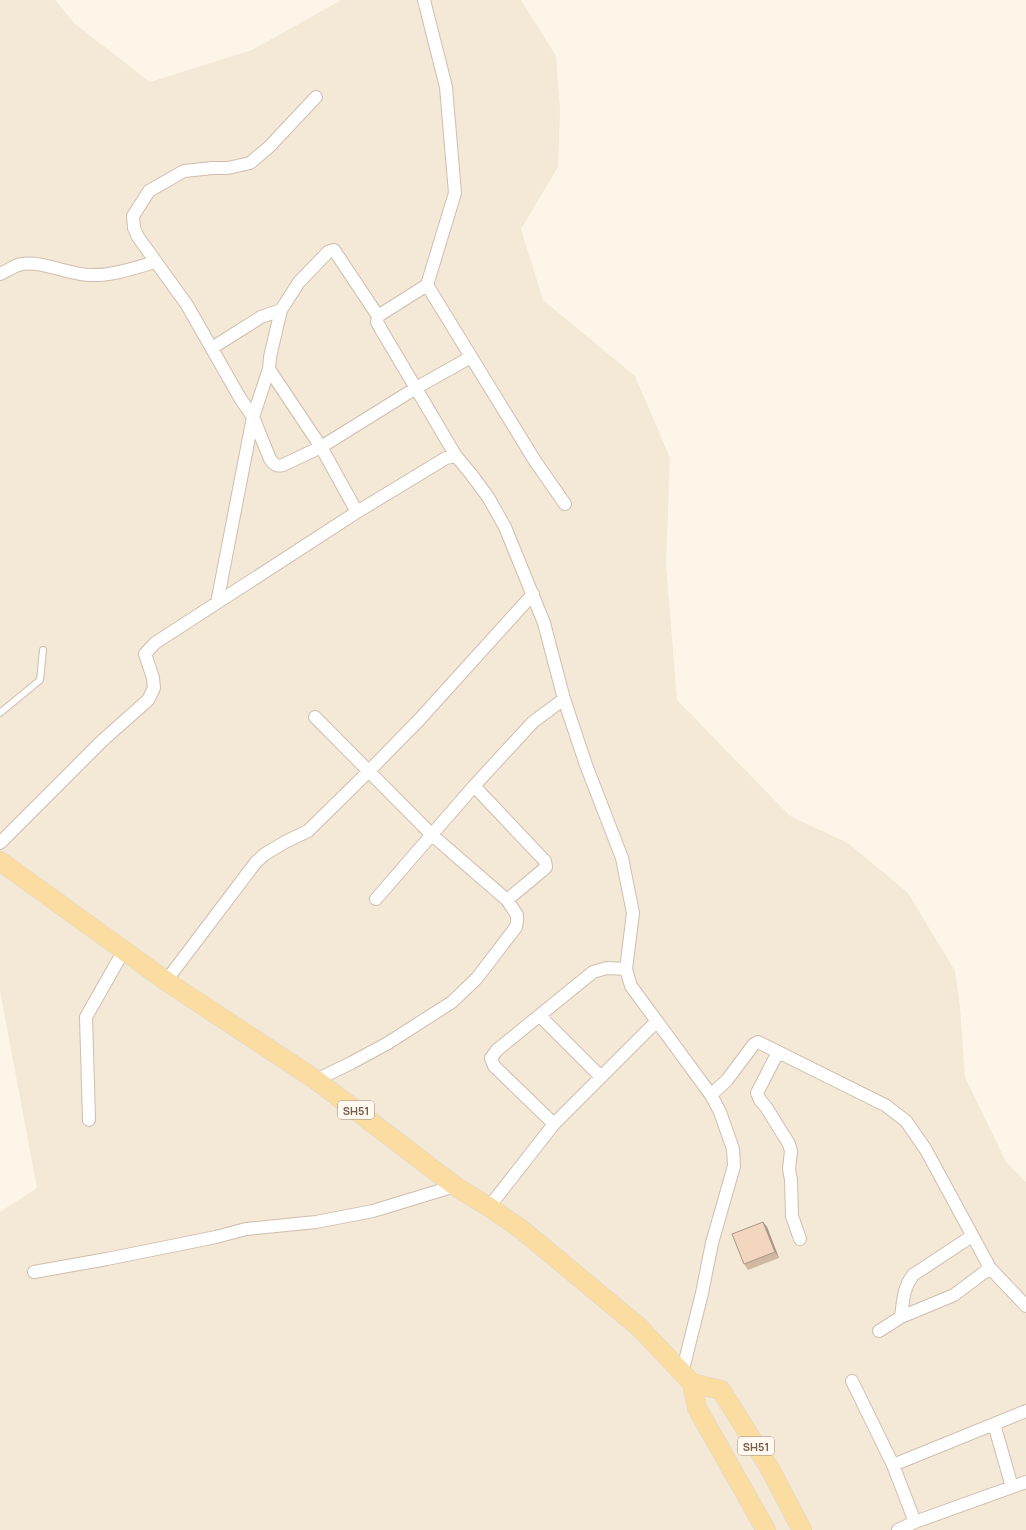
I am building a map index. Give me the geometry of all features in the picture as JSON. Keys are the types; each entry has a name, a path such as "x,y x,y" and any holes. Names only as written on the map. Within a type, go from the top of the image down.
{"main road":[{"name":"SH51","path":"0,861 123,952 316,1080 455,1186 521,1229 639,1327 687,1378 697,1408 766,1530"},
{"name":"SH51","path":"687,1378 721,1390 769,1467 802,1530"}],"street":[{"path":"378,316 427,285 455,194 446,87 424,0"},
{"path":"316,97 269,147 250,163 228,168 184,171 149,191 133,216 134,228 138,237 187,305 240,398 253,417 270,459 274,465 283,465 320,446 416,388 471,357"},
{"path":"217,603 253,417 269,369 270,357 281,310 299,282 328,252 334,250 378,316 377,322 382,332 456,456 488,497 505,527 544,623 564,699 586,765 622,858 633,913 626,969 631,986 711,1095 720,1112 733,1149 734,1166 712,1243 687,1378"},
{"path":"0,274 21,264 35,263 62,271 89,275 112,274 155,262"},
{"path":"427,285 535,460 565,504"},
{"path":"212,348 261,317 281,310"},
{"path":"269,369 320,446 357,512"},
{"path":"0,843 103,740 148,700 154,688 153,678 145,654 155,643 357,512 446,458 456,456"},
{"path":"166,981 256,862 265,854 285,842 308,831 419,720 533,594"},
{"path":"376,899 474,786 533,722 564,699"},
{"path":"315,717 432,835 507,900 516,915 517,921 516,927 477,978 452,1002 388,1043 316,1080"},
{"path":"474,786 545,861 546,867 507,900"},
{"path":"89,1120 86,1016 123,952"},
{"path":"554,1124 494,1066 490,1058 497,1050 593,972 607,968 626,969"},
{"path":"540,1016 600,1076"},
{"path":"489,1207 554,1124 600,1076 657,1021"},
{"path":"711,1095 727,1080 754,1044 762,1042 778,1052 885,1105 906,1121 926,1150 990,1268 1026,1306"},
{"path":"778,1052 757,1093 789,1144 792,1216 800,1239"},
{"path":"34,1272 216,1237 246,1229 316,1222 373,1211 455,1186"},
{"path":"901,1317 904,1294 908,1282 913,1275 934,1263 972,1236"},
{"path":"879,1332 901,1317 954,1295 990,1268"},
{"path":"852,1381 893,1465 915,1522"},
{"path":"893,1465 1026,1411"},
{"path":"994,1424 1012,1487"},
{"path":"898,1530 915,1522 1026,1482"}],"lane":[{"path":"0,712 40,680 42,650"}],"shaded area":[{"path":"0,0 55,0 75,24 150,82 252,50 341,0 521,0 556,56 560,110 558,167 521,229 543,300 635,376 670,458 666,564 677,700 790,816 848,843 908,893 955,971 960,1007 965,1077 1006,1162 1026,1182 1026,1530 0,1530 0,1212 37,1188 0,991"}],"building":[{"path":"763,1222 775,1252 744,1264 732,1234"}]}
